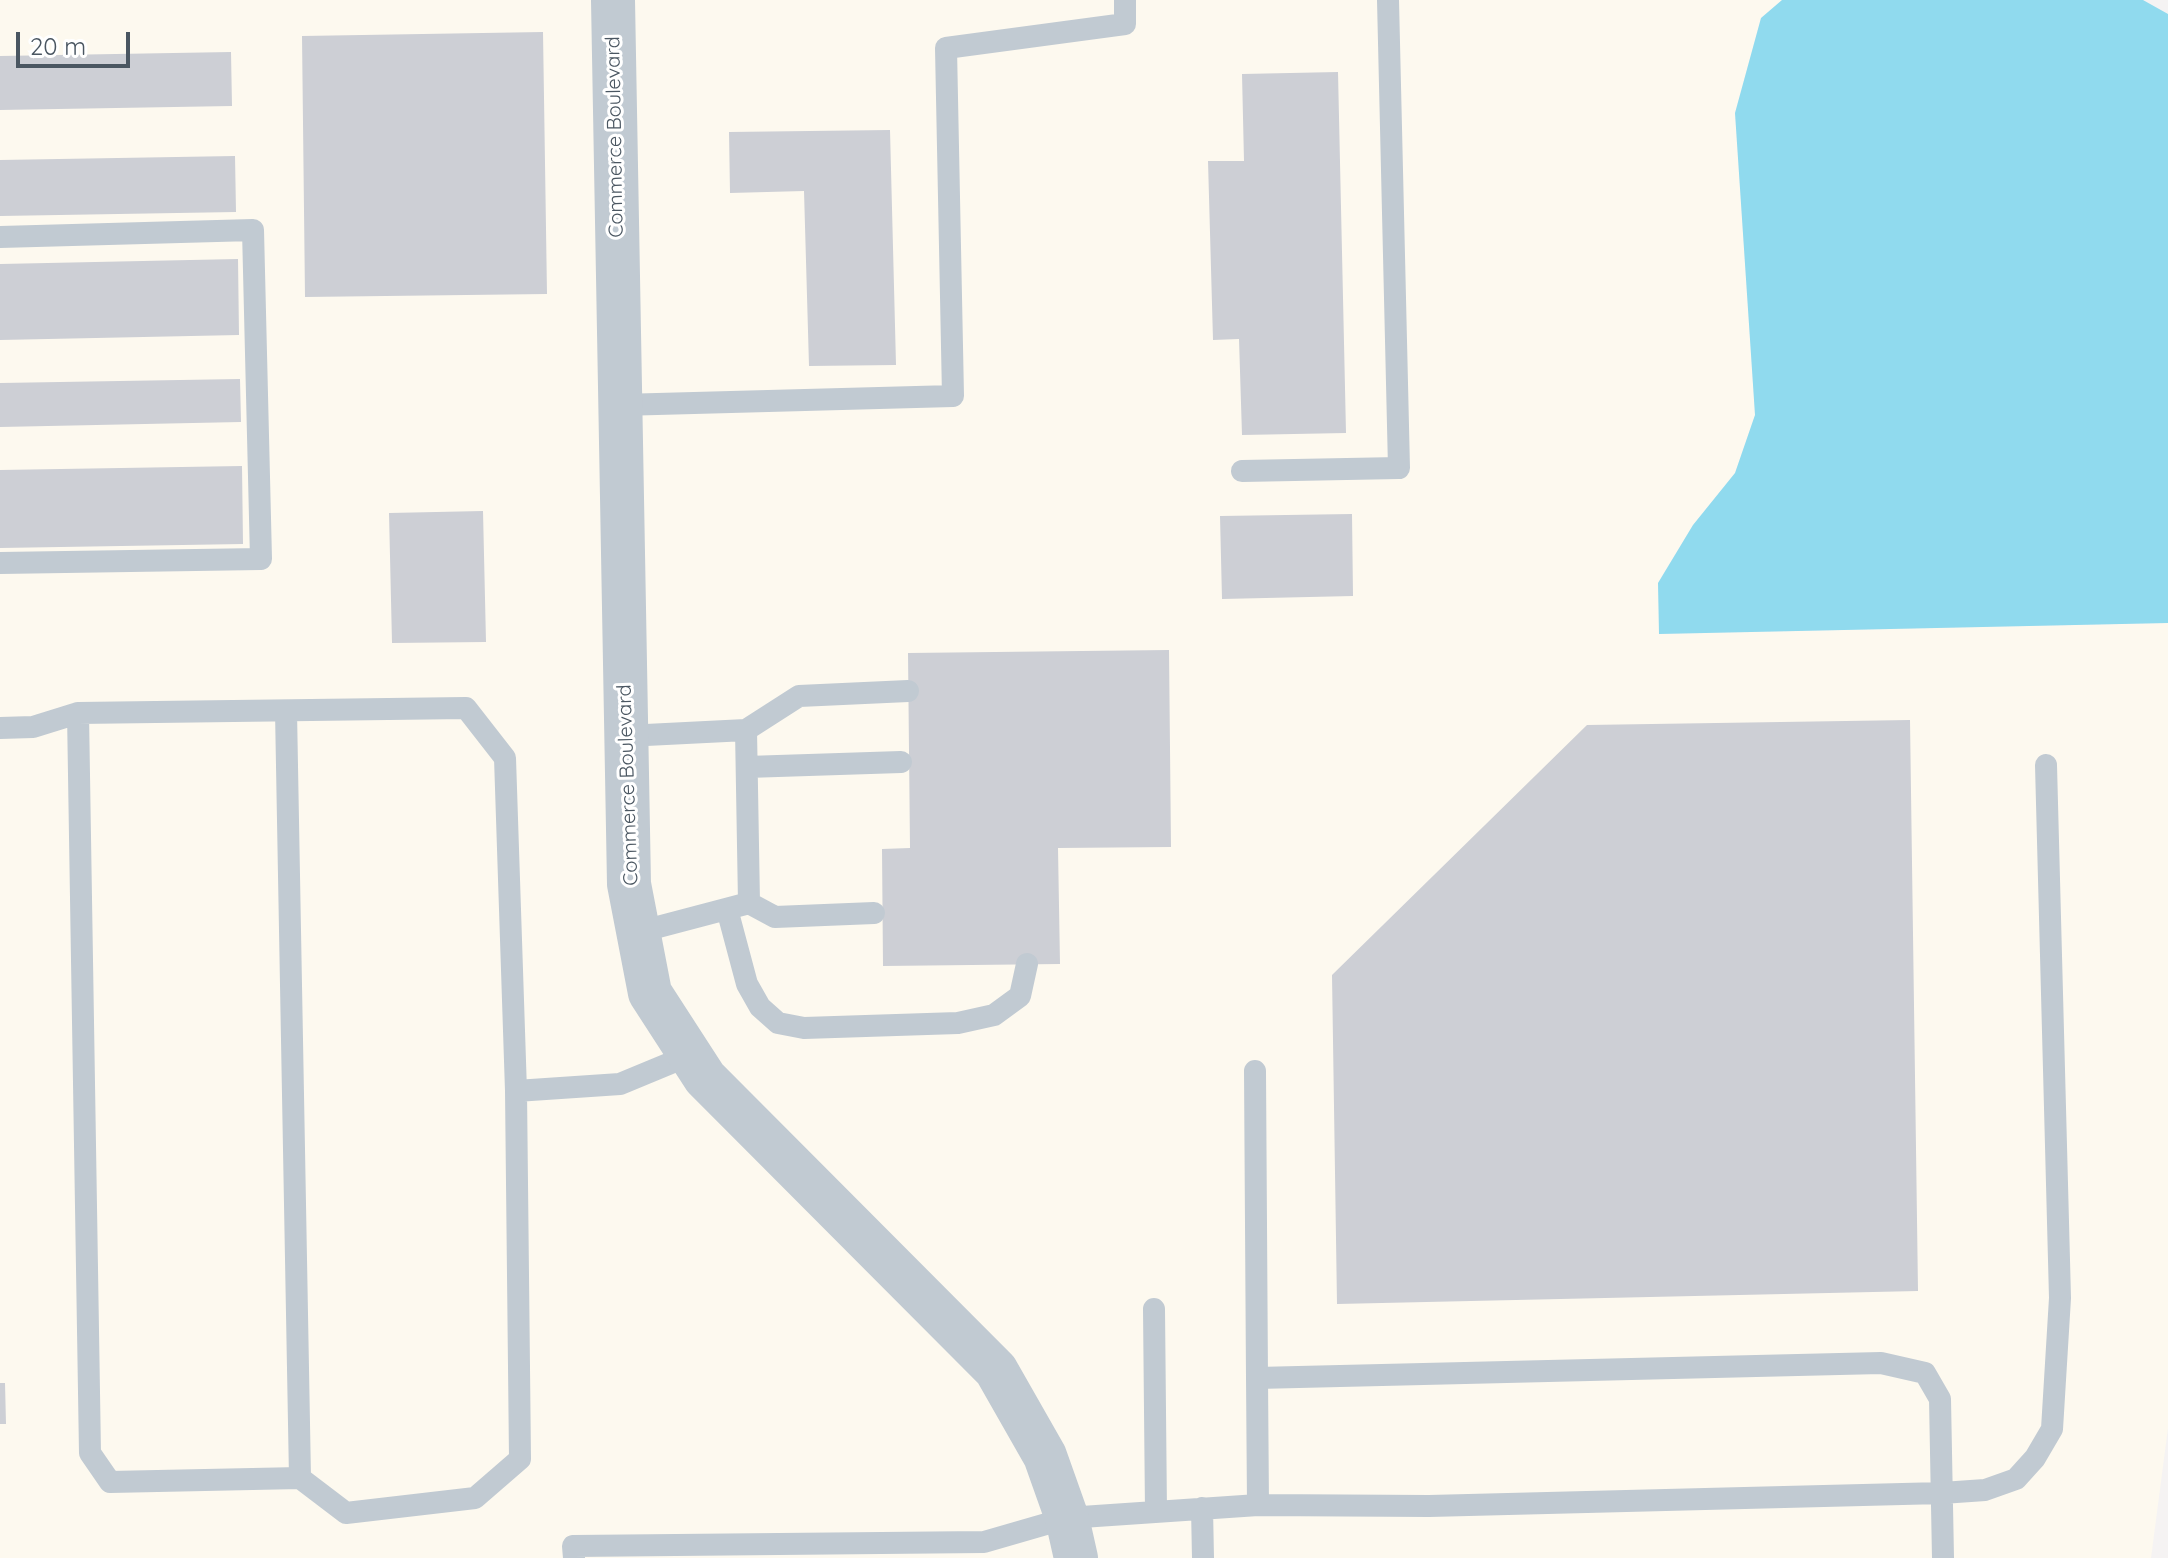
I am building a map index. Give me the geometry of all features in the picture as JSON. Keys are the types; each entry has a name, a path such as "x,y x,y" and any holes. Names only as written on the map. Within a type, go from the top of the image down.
{"street":[{"name":"Commerce Boulevard","path":"613,0 629,884 650,993 705,1078 996,1370 1045,1456 1072,1538"}],"lane":[{"path":"620,405 953,396 946,48 1125,24 1125,0"},
{"path":"1242,471 1399,468 1388,0"},
{"path":"0,237 253,230 261,559 0,563"},
{"path":"626,736 746,730 799,696 908,691"},
{"path":"0,728 33,727 78,713 466,708 505,758 516,1091 520,1459 475,1498 346,1513 300,1478 110,1482 90,1453 78,713"},
{"path":"286,711 300,1478"},
{"path":"746,730 749,903"},
{"path":"747,767 901,762"},
{"path":"574,1558 573,1546 773,1551 985,1550 1072,1538 1156,1512 1202,1508 1258,1505 1429,1506 1942,1493 1985,1490 2016,1479 2035,1458 2052,1429 2060,1298 2046,765"},
{"path":"639,932 749,903 775,917 874,913"},
{"path":"727,909 747,984 760,1007 778,1023 804,1028 958,1023 994,1015 1020,996 1027,964"},
{"path":"516,1091 620,1084 690,1055"},
{"path":"1255,1071 1258,1505"},
{"path":"1154,1309 1156,1512"},
{"path":"1257,1378 1881,1363 1925,1373 1940,1399 1943,1558"},
{"path":"1202,1508 1203,1558"}],"shaded area":[{"path":"0,0 1782,0 1761,18 1735,113 1755,415 1735,473 1693,525 1658,583 1660,634 2168,623 2168,1428 2151,1558 0,1558"}],"water":[{"path":"1782,0 2143,0 2168,14 2168,623 1659,634 1658,583 1693,525 1735,473 1755,415 1735,113 1761,18"}],"building":[{"path":"543,32 547,294 305,297 302,36"},
{"path":"231,52 232,106 0,110 0,56"},
{"path":"1338,72 1346,433 1242,435 1239,339 1213,340 1208,161 1244,161 1242,74"},
{"path":"890,130 896,365 809,366 804,191 730,193 729,132"},
{"path":"235,156 236,212 0,216 0,160"},
{"path":"238,259 239,335 0,340 0,264"},
{"path":"240,379 241,422 0,427 0,383"},
{"path":"242,466 243,544 0,548 0,470"},
{"path":"483,511 486,642 392,643 389,513"},
{"path":"1352,514 1353,596 1222,599 1220,516"},
{"path":"1169,650 1171,847 1058,848 1060,964 883,966 882,849 910,848 908,653"},
{"path":"1910,720 1918,1291 1337,1304 1332,975 1587,725"},
{"path":"0,1383 5,1383 6,1424 0,1424"}]}
